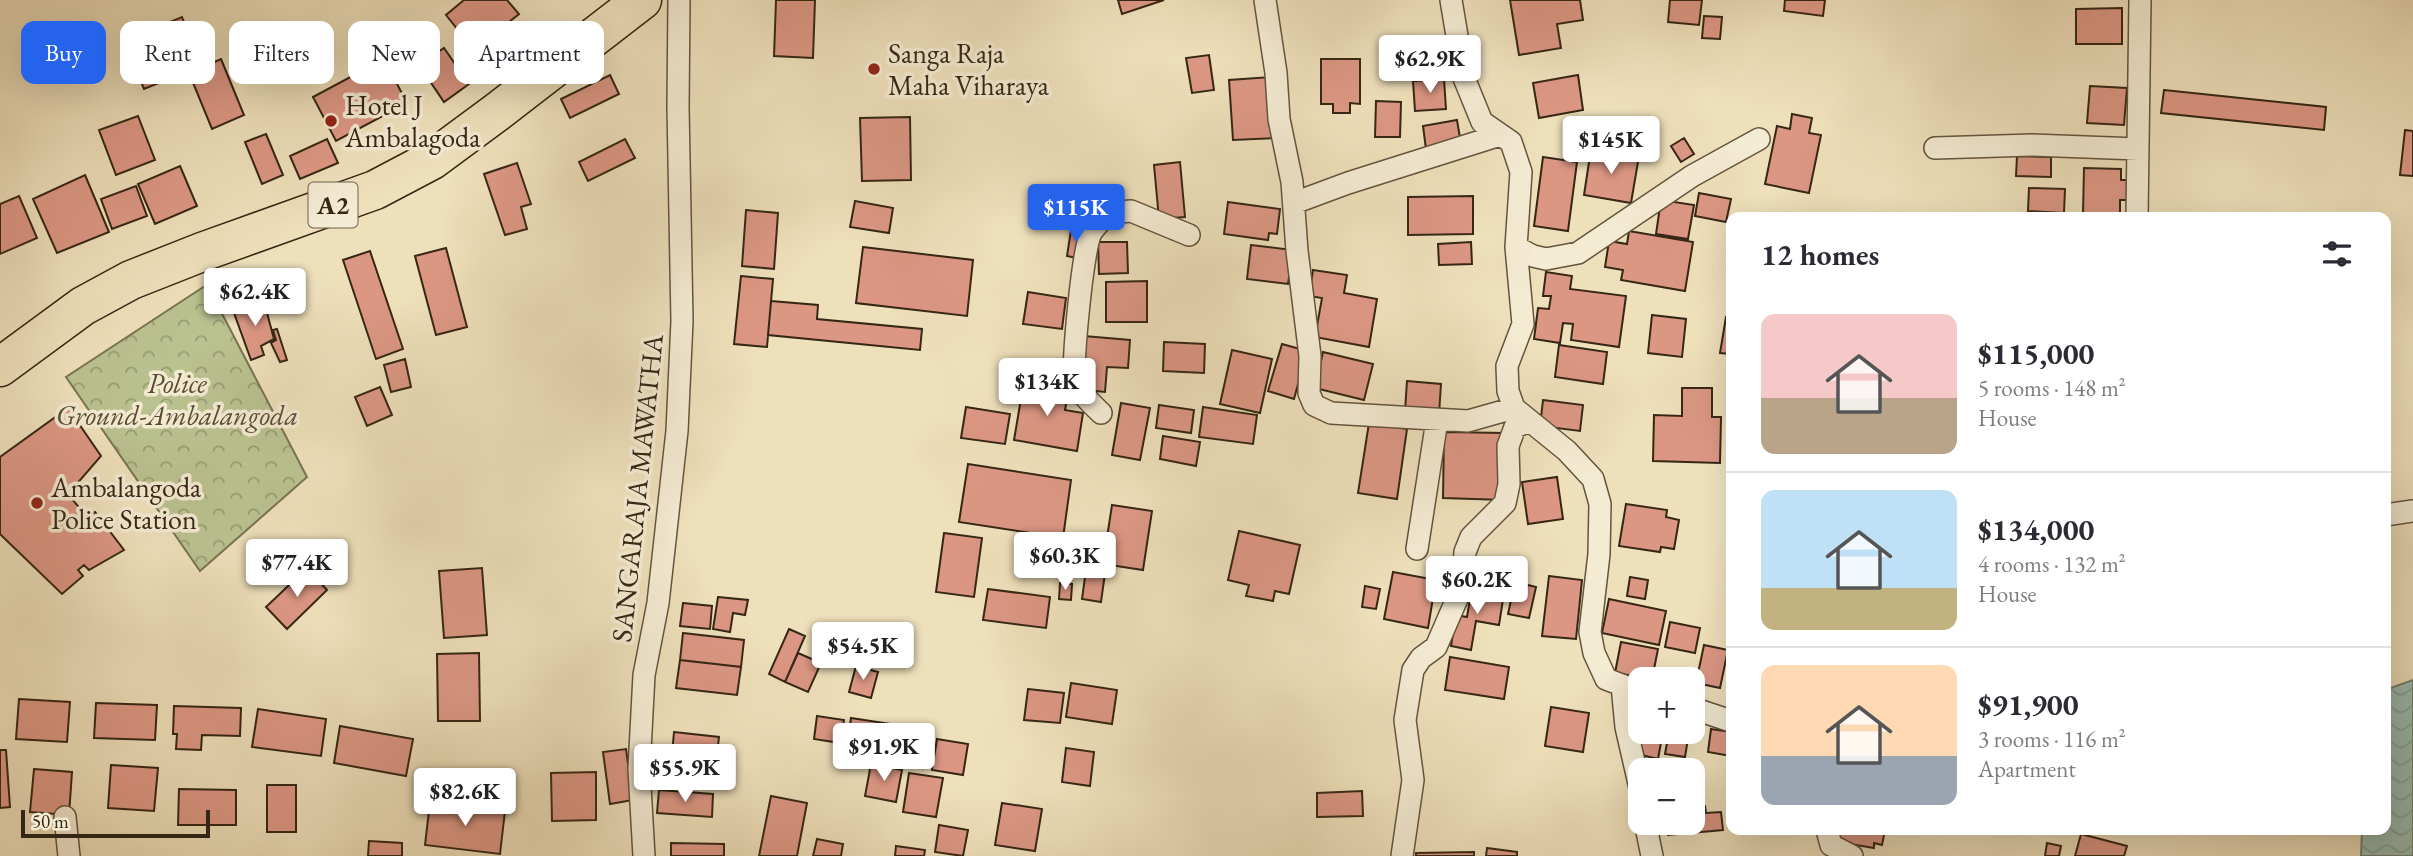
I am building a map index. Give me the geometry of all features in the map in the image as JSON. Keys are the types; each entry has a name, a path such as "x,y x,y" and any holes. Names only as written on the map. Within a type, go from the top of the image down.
{"highway":[{"name":"A2","path":"0,367 83,306 131,280 202,251 374,190 432,160 642,0"}],"street":[{"name":"SANGARAJA MAWATHA","path":"644,856 639,769 644,675 658,603 677,431 682,321 679,0"},
{"path":"1265,0 1276,73 1279,119 1292,182 1298,264 1310,356 1309,393 1314,405 1331,413 1437,420 1468,421 1522,415"},
{"path":"1451,0 1464,78 1482,122 1511,142 1521,172 1516,247 1523,324 1507,366 1508,391 1522,415 1567,451 1593,479 1600,504 1599,554 1590,632 1594,653 1606,679 1628,688"},
{"path":"2137,212 2140,0"},
{"path":"1294,202 1500,135"},
{"path":"1516,247 1546,259 1578,253 1692,176 1759,139"},
{"path":"1935,148 2032,145 2138,149"},
{"path":"1101,414 1080,391 1075,377 1081,284 1090,235 1108,213 1131,211 1189,235"},
{"path":"1402,856 1413,780 1405,720 1413,670 1421,658 1436,647 1459,594 1465,552 1471,537 1505,503 1508,446 1522,415"},
{"path":"1418,549 1437,420"},
{"path":"2391,514 2413,511"},
{"path":"1628,712 1628,736"},
{"path":"1705,712 1726,719"},
{"path":"65,817 69,856"},
{"path":"1648,835 1652,856"},
{"path":"1823,844 1852,856"}],"green space":[{"name":"Police Ground-Ambalangoda","path":"211,282 218,306 307,477 200,571 66,377"}],"water":[{"path":"2413,680 2413,856 2361,856 2362,835 2391,835 2391,688"}],"building":[{"path":"464,0 507,0 519,14 510,21 454,21 454,25 446,15"},
{"path":"776,0 815,0 813,58 774,56"},
{"path":"1118,0 1164,0 1122,14"},
{"path":"1510,0 1580,0 1583,20 1557,24 1561,48 1519,55"},
{"path":"1670,0 1702,0 1699,25 1668,22"},
{"path":"1785,0 1825,0 1823,16 1784,11"},
{"path":"2122,8 2122,44 2076,44 2076,9"},
{"path":"1704,16 1722,17 1720,39 1702,38"},
{"path":"444,48 454,62 454,84 469,84 444,102 432,84 440,84 440,51"},
{"path":"1209,55 1214,90 1192,93 1186,58"},
{"path":"221,59 244,115 212,129 194,84 215,84 215,62"},
{"path":"1321,59 1360,59 1360,104 1350,103 1350,113 1333,113 1333,104 1321,104"},
{"path":"610,75 619,94 570,118 561,99 592,84 604,84 604,78"},
{"path":"1578,75 1583,110 1539,118 1533,83"},
{"path":"1271,77 1275,138 1233,140 1229,80"},
{"path":"348,78 348,84 397,84 407,103 336,141 313,97"},
{"path":"1444,79 1446,109 1415,111 1413,81"},
{"path":"142,84 156,84 144,89"},
{"path":"2090,86 2127,88 2124,125 2087,123"},
{"path":"2164,90 2326,107 2324,130 2161,113"},
{"path":"1376,101 1401,102 1400,137 1375,137"},
{"path":"1792,114 1812,118 1809,133 1821,135 1809,193 1765,184 1777,126 1790,129"},
{"path":"138,116 155,160 116,175 99,130"},
{"path":"910,117 911,180 862,181 860,118"},
{"path":"1457,120 1461,144 1426,149 1423,126"},
{"path":"2405,130 2413,131 2413,176 2400,175"},
{"path":"266,134 283,175 262,184 245,142"},
{"path":"1684,138 1694,154 1681,162 1671,146"},
{"path":"327,139 338,163 300,179 290,156"},
{"path":"625,139 635,158 588,181 579,162"},
{"path":"1591,149 1639,156 1631,203 1584,195"},
{"path":"2017,156 2051,157 2051,177 2016,176"},
{"path":"1543,157 1577,162 1568,231 1534,226"},
{"path":"1180,162 1185,217 1159,219 1154,165"},
{"path":"517,163 531,204 521,207 527,229 505,235 484,174"},
{"path":"180,166 197,206 155,224 138,184"},
{"path":"2084,168 2121,169 2121,180 2130,180 2130,200 2120,200 2120,212 2083,212"},
{"path":"85,175 109,232 57,253 33,199"},
{"path":"136,186 147,216 112,229 101,199"},
{"path":"2029,188 2065,189 2064,212 2028,211"},
{"path":"1699,193 1731,199 1726,212 1726,222 1695,216"},
{"path":"19,196 37,238 0,254 0,204"},
{"path":"1473,196 1473,234 1408,235 1408,197"},
{"path":"1661,200 1694,205 1688,239 1656,234"},
{"path":"855,201 893,208 889,233 850,227"},
{"path":"1228,202 1280,209 1277,234 1269,233 1268,240 1224,234"},
{"path":"746,210 778,213 774,269 742,266"},
{"path":"1071,230 1086,233 1081,259 1067,256"},
{"path":"1629,231 1693,242 1685,291 1621,280 1623,270 1605,267 1609,241 1627,244"},
{"path":"1098,242 1127,242 1128,273 1099,274"},
{"path":"1471,242 1472,264 1439,265 1438,244"},
{"path":"1251,245 1293,250 1288,284 1247,279"},
{"path":"863,247 973,260 967,316 856,303"},
{"path":"446,248 467,327 436,335 415,256"},
{"path":"370,251 403,349 376,359 343,260"},
{"path":"1313,270 1347,275 1344,293 1377,299 1369,347 1315,337 1322,298 1309,296"},
{"path":"1546,272 1572,276 1570,289 1626,296 1619,347 1571,340 1573,324 1563,323 1560,343 1534,339 1538,308 1549,309 1551,296 1543,296"},
{"path":"741,276 773,279 767,347 734,344"},
{"path":"1147,281 1147,322 1106,322 1106,282"},
{"path":"1028,292 1066,298 1062,329 1023,324"},
{"path":"263,298 274,339 261,346 264,355 251,360 234,313"},
{"path":"771,301 818,305 817,319 922,329 920,350 768,335"},
{"path":"1652,315 1686,319 1682,357 1648,353"},
{"path":"1726,317 1726,354 1720,353"},
{"path":"277,329 287,360 280,362 271,343 276,340 273,330"},
{"path":"1084,336 1130,340 1128,368 1107,367 1105,392 1086,390 1089,365 1081,365"},
{"path":"1164,342 1205,344 1204,373 1163,371"},
{"path":"1282,344 1307,351 1294,399 1268,391"},
{"path":"1559,345 1607,352 1603,384 1555,377"},
{"path":"1232,350 1272,359 1260,413 1220,404"},
{"path":"1323,352 1373,364 1364,400 1315,388"},
{"path":"405,359 411,387 391,392 384,365"},
{"path":"1024,381 1069,388 1065,410 1083,413 1077,451 1014,440"},
{"path":"1407,381 1441,384 1439,414 1405,411"},
{"path":"380,387 392,415 367,426 355,397"},
{"path":"1682,388 1712,388 1712,417 1721,417 1720,463 1653,461 1654,415 1682,416"},
{"path":"1543,400 1583,405 1580,431 1540,426"},
{"path":"1121,403 1150,408 1140,460 1112,455"},
{"path":"1159,405 1194,410 1191,433 1156,428"},
{"path":"966,407 1010,414 1005,444 961,438"},
{"path":"1203,407 1257,415 1253,444 1199,437"},
{"name":"Ambalangoda Police Station","path":"68,408 101,456 68,494 86,516 95,512 124,550 89,570 84,565 78,570 83,576 62,594 0,534 0,457"},
{"path":"1369,423 1407,429 1397,499 1358,493"},
{"path":"1444,432 1505,433 1504,500 1443,498"},
{"path":"1163,436 1200,442 1196,466 1160,459"},
{"path":"968,464 1071,480 1063,538 959,522"},
{"path":"1557,477 1563,519 1528,524 1522,482"},
{"path":"1626,504 1667,510 1666,517 1679,520 1674,549 1661,547 1660,552 1619,546"},
{"path":"1112,505 1152,511 1143,570 1103,564"},
{"path":"1239,531 1300,545 1289,594 1275,591 1273,601 1246,596 1249,585 1228,580"},
{"path":"944,533 982,538 974,597 936,592"},
{"path":"307,568 327,590 287,629 266,607"},
{"path":"482,568 487,635 444,638 439,571"},
{"path":"1086,570 1105,573 1101,602 1082,599"},
{"path":"1393,572 1436,580 1428,628 1384,619"},
{"path":"1549,576 1582,580 1576,639 1542,636"},
{"path":"1630,577 1648,580 1645,599 1627,596"},
{"path":"1515,582 1536,587 1529,618 1508,614"},
{"path":"1060,583 1072,584 1071,600 1059,599"},
{"path":"1365,586 1380,589 1376,609 1362,607"},
{"path":"1472,587 1504,593 1499,625 1476,621 1471,650 1451,646 1456,615 1467,617"},
{"path":"988,589 1050,597 1046,628 983,620"},
{"path":"718,597 748,600 745,615 733,613 730,632 713,629"},
{"path":"1609,599 1666,611 1659,645 1602,633"},
{"path":"683,603 712,606 710,629 680,626"},
{"path":"1670,622 1700,628 1695,653 1665,647"},
{"path":"789,629 805,636 785,682 769,674"},
{"path":"683,633 744,640 741,667 680,660"},
{"path":"1621,642 1658,649 1654,667 1628,667 1628,675 1615,673"},
{"path":"1704,645 1726,650 1720,688 1705,685 1705,667 1699,667"},
{"path":"479,653 480,721 438,721 437,654"},
{"path":"798,653 821,663 808,692 785,682"},
{"path":"1450,657 1509,667 1504,699 1445,690"},
{"path":"680,660 741,667 737,695 676,688"},
{"path":"856,666 878,672 871,698 849,692"},
{"path":"1071,683 1117,690 1112,724 1066,717"},
{"path":"1028,689 1064,693 1060,723 1024,720"},
{"path":"19,699 70,702 67,742 16,739"},
{"path":"96,703 157,705 155,740 94,738"},
{"path":"174,706 241,708 240,736 202,735 201,750 176,749 177,734 173,734"},
{"path":"1551,707 1589,713 1583,752 1545,746"},
{"path":"258,709 326,719 321,756 252,747"},
{"path":"817,716 844,720 840,743 814,739"},
{"path":"851,718 904,726 899,756 847,747"},
{"path":"340,726 413,739 406,776 334,763"},
{"path":"1711,729 1726,731 1726,755 1708,752"},
{"path":"674,732 719,737 715,770 671,765"},
{"path":"937,739 968,744 963,775 932,770"},
{"path":"1639,744 1661,744 1658,758 1637,754"},
{"path":"1667,744 1687,744 1685,757 1665,754"},
{"path":"1066,748 1094,752 1090,786 1062,782"},
{"path":"626,749 633,800 610,804 603,752"},
{"path":"0,750 6,750 10,807 0,808"},
{"path":"871,764 902,770 896,802 865,796"},
{"path":"111,765 158,768 154,811 108,808"},
{"path":"34,769 72,772 69,815 30,812"},
{"path":"596,772 596,820 552,821 551,773"},
{"path":"909,773 943,778 936,817 903,812"},
{"path":"267,785 296,785 296,832 267,832"},
{"path":"179,789 236,790 236,825 178,825"},
{"path":"659,790 713,794 712,817 657,813"},
{"path":"1362,791 1363,816 1317,817 1317,793"},
{"path":"771,796 807,803 797,856 759,856"},
{"path":"430,802 505,811 500,854 425,845"},
{"path":"1002,803 1042,809 1035,851 995,845"},
{"path":"1705,806 1706,813 1721,812 1723,830 1705,832"},
{"path":"939,825 968,830 963,856 935,852"},
{"path":"1839,835 1884,835 1882,845 1874,843 1874,848 1838,842"},
{"path":"2081,835 2127,846 2124,856 2075,856"},
{"path":"817,839 843,844 841,856 813,856"},
{"path":"369,841 402,843 402,856 368,856"},
{"path":"671,843 724,844 724,856 671,856"},
{"path":"2047,843 2061,846 2059,856 2045,856"},
{"path":"896,846 925,850 924,856 895,856"},
{"path":"1487,848 1517,852 1517,856 1486,856"},
{"path":"1474,852 1474,856 1416,856 1416,853"}],"place":[{"name":"Sanga Raja Maha Viharaya","path":"874,69"},
{"name":"Hotel J Ambalagoda","path":"331,121"},
{"name":"Ambalangoda Police Station","path":"37,503"}]}
